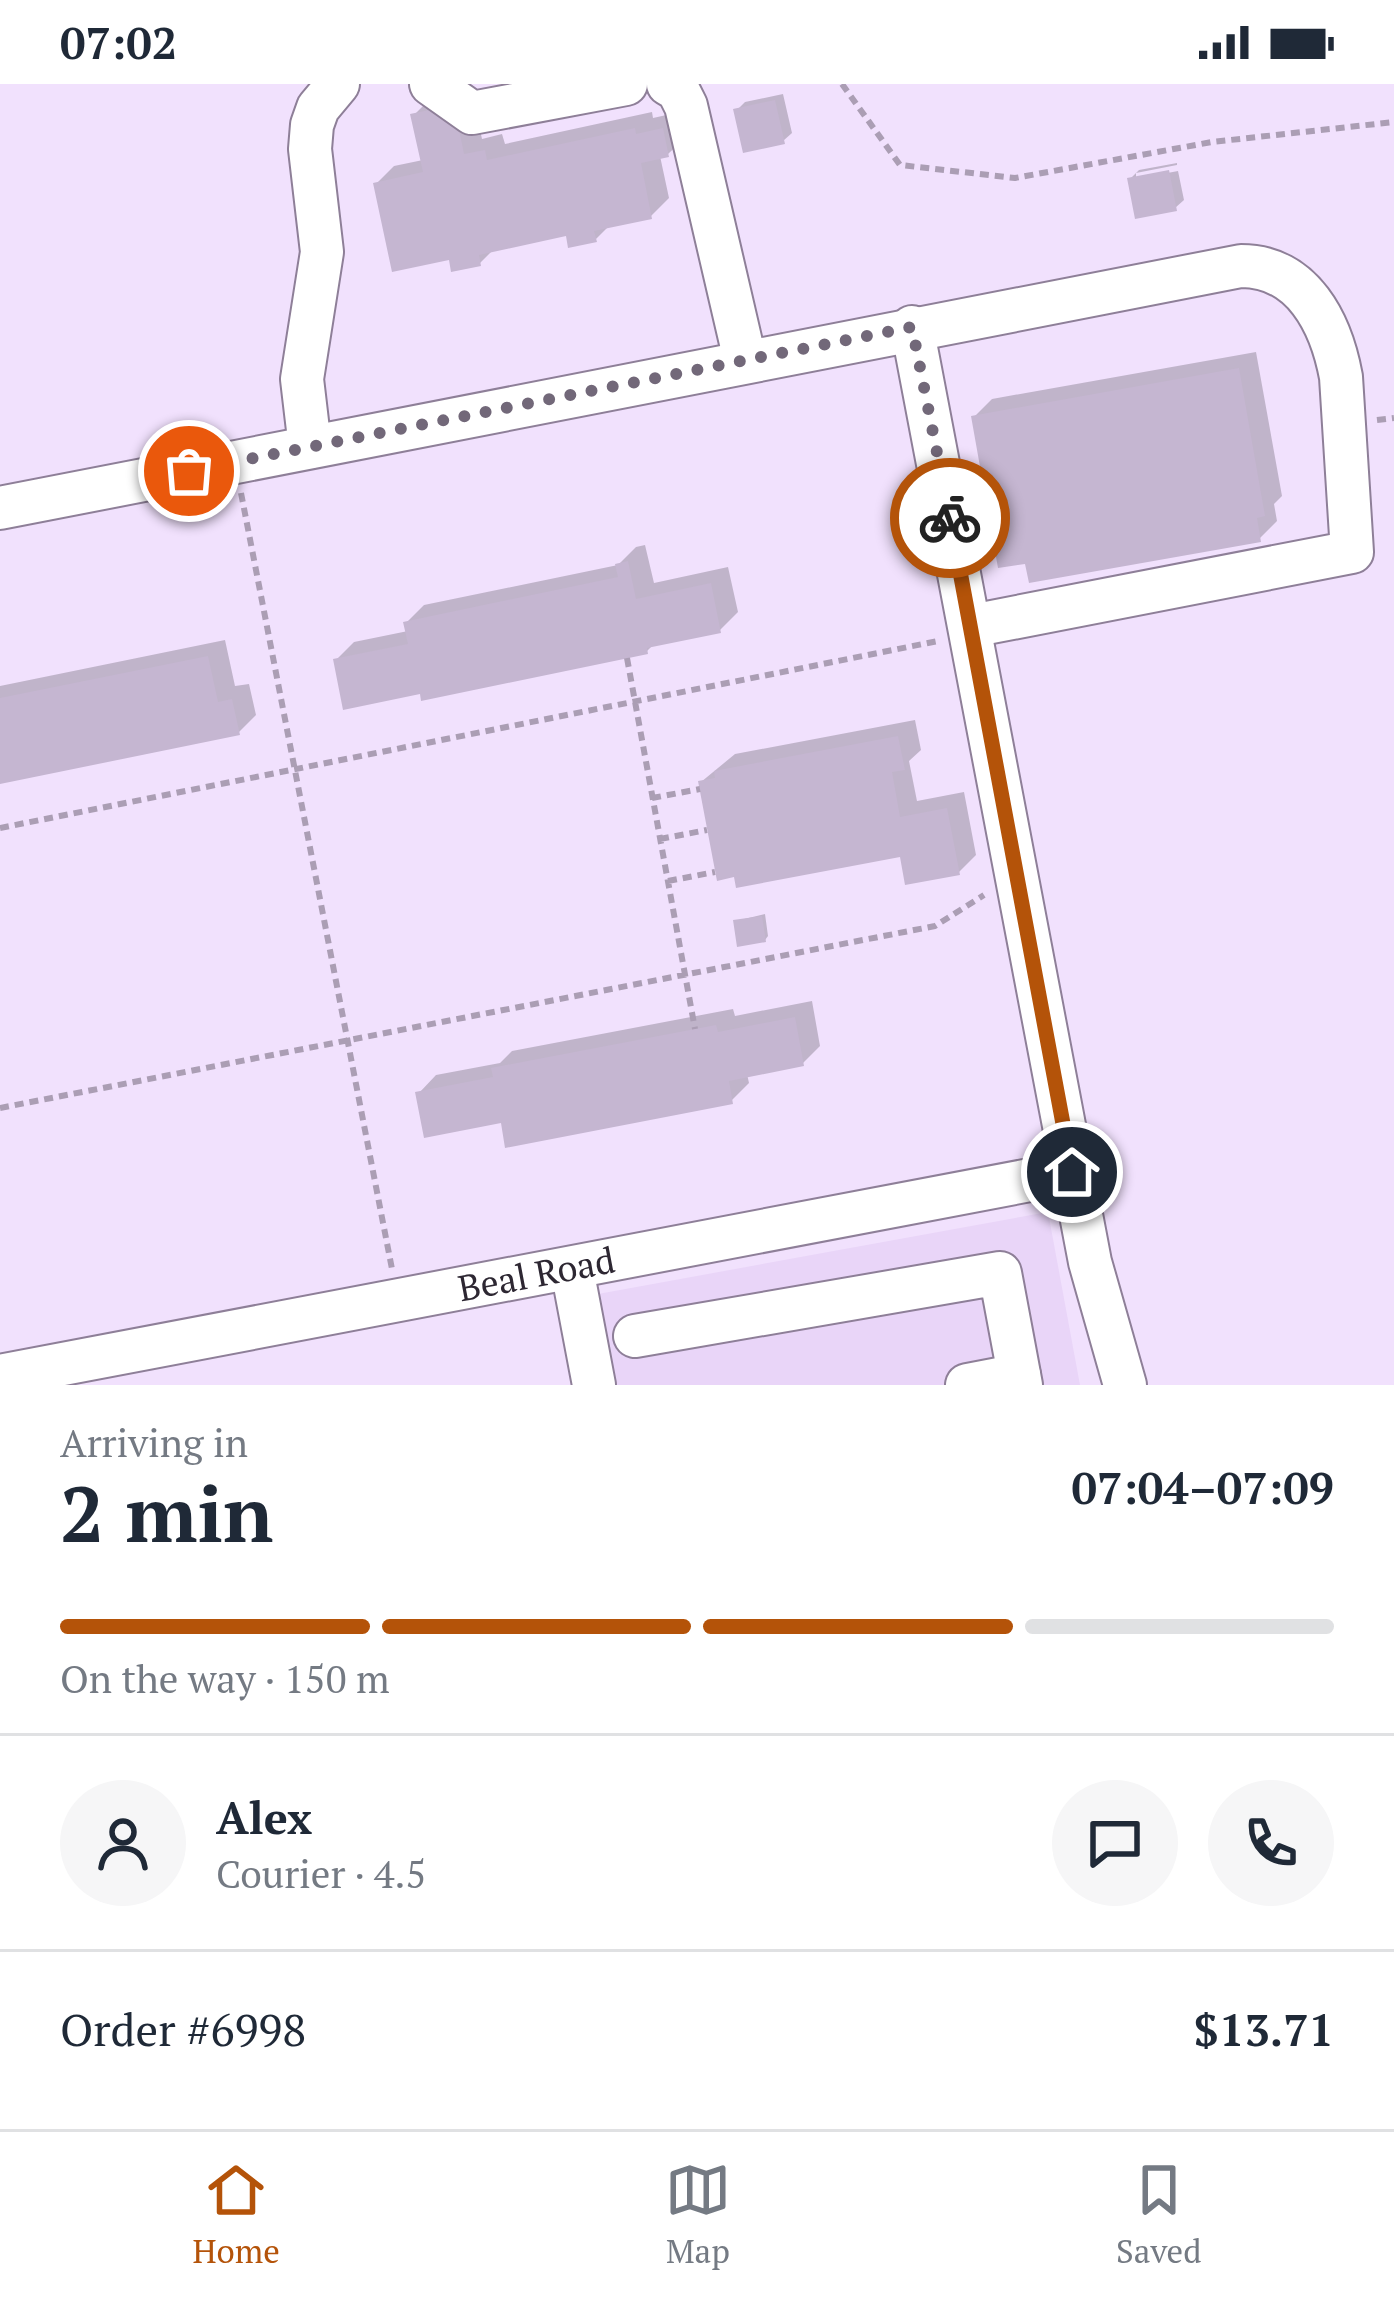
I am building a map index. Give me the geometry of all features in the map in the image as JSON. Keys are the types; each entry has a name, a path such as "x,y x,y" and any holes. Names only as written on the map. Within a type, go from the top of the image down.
{"street":[{"path":"310,447 302,379 322,252 310,149 319,107 338,84"},
{"path":"431,84 472,113 626,84"},
{"path":"668,84 678,90 686,106 745,360"},
{"path":"0,508 1241,266 1260,266 1296,285 1316,306 1336,350 1352,552 972,630"},
{"path":"912,327 972,630 1002,702 1017,875 1056,992 1072,1172 1090,1262 1126,1385"},
{"name":"Beal Road","path":"0,1376 1072,1172"},
{"path":"572,1269 594,1385"},
{"path":"635,1336 1000,1273 1020,1380 967,1385"}],"path":[{"path":"842,84 900,165 1015,178 1212,142 1394,122"},
{"path":"235,461 398,1302"},
{"path":"0,828 972,630"},
{"path":"627,658 695,1029"},
{"path":"652,798 700,789"},
{"path":"660,839 707,830"},
{"path":"668,881 715,872"},
{"path":"0,1105 935,926 1017,875"}],"shaded area":[{"path":"1048,1212 1080,1385 604,1385 587,1296"}],"building":[{"path":"775,100 785,144 743,153 733,109"},
{"path":"454,105 464,154 485,150 487,160 635,128 636,134 663,128 669,157 641,163 652,219 594,231 597,242 568,248 566,236 479,255 481,266 451,272 449,260 392,272 373,183 423,172 410,114"},
{"path":"1169,170 1177,211 1135,219 1127,178"},
{"path":"1239,368 1265,516 1257,518 1261,542 1029,583 1025,564 998,568 971,416"},
{"path":"628,561 636,599 711,583 721,633 647,648 648,654 421,701 420,694 343,710 333,659 408,644 403,622 618,577 615,564"},
{"path":"208,656 218,702 232,699 240,735 0,784 0,698"},
{"path":"898,736 905,770 892,772 900,817 947,808 960,875 905,885 900,857 736,888 734,877 717,881 698,781 715,778 714,771"},
{"path":"762,916 766,942 737,947 733,920"},
{"path":"795,1017 804,1066 729,1081 733,1104 505,1148 501,1123 424,1138 415,1092 493,1077 491,1068 716,1025 718,1032"}],"way so far":[{"path":"189,471 912,327 950,518"}],"route":[{"path":"950,518 1072,1172"}]}
